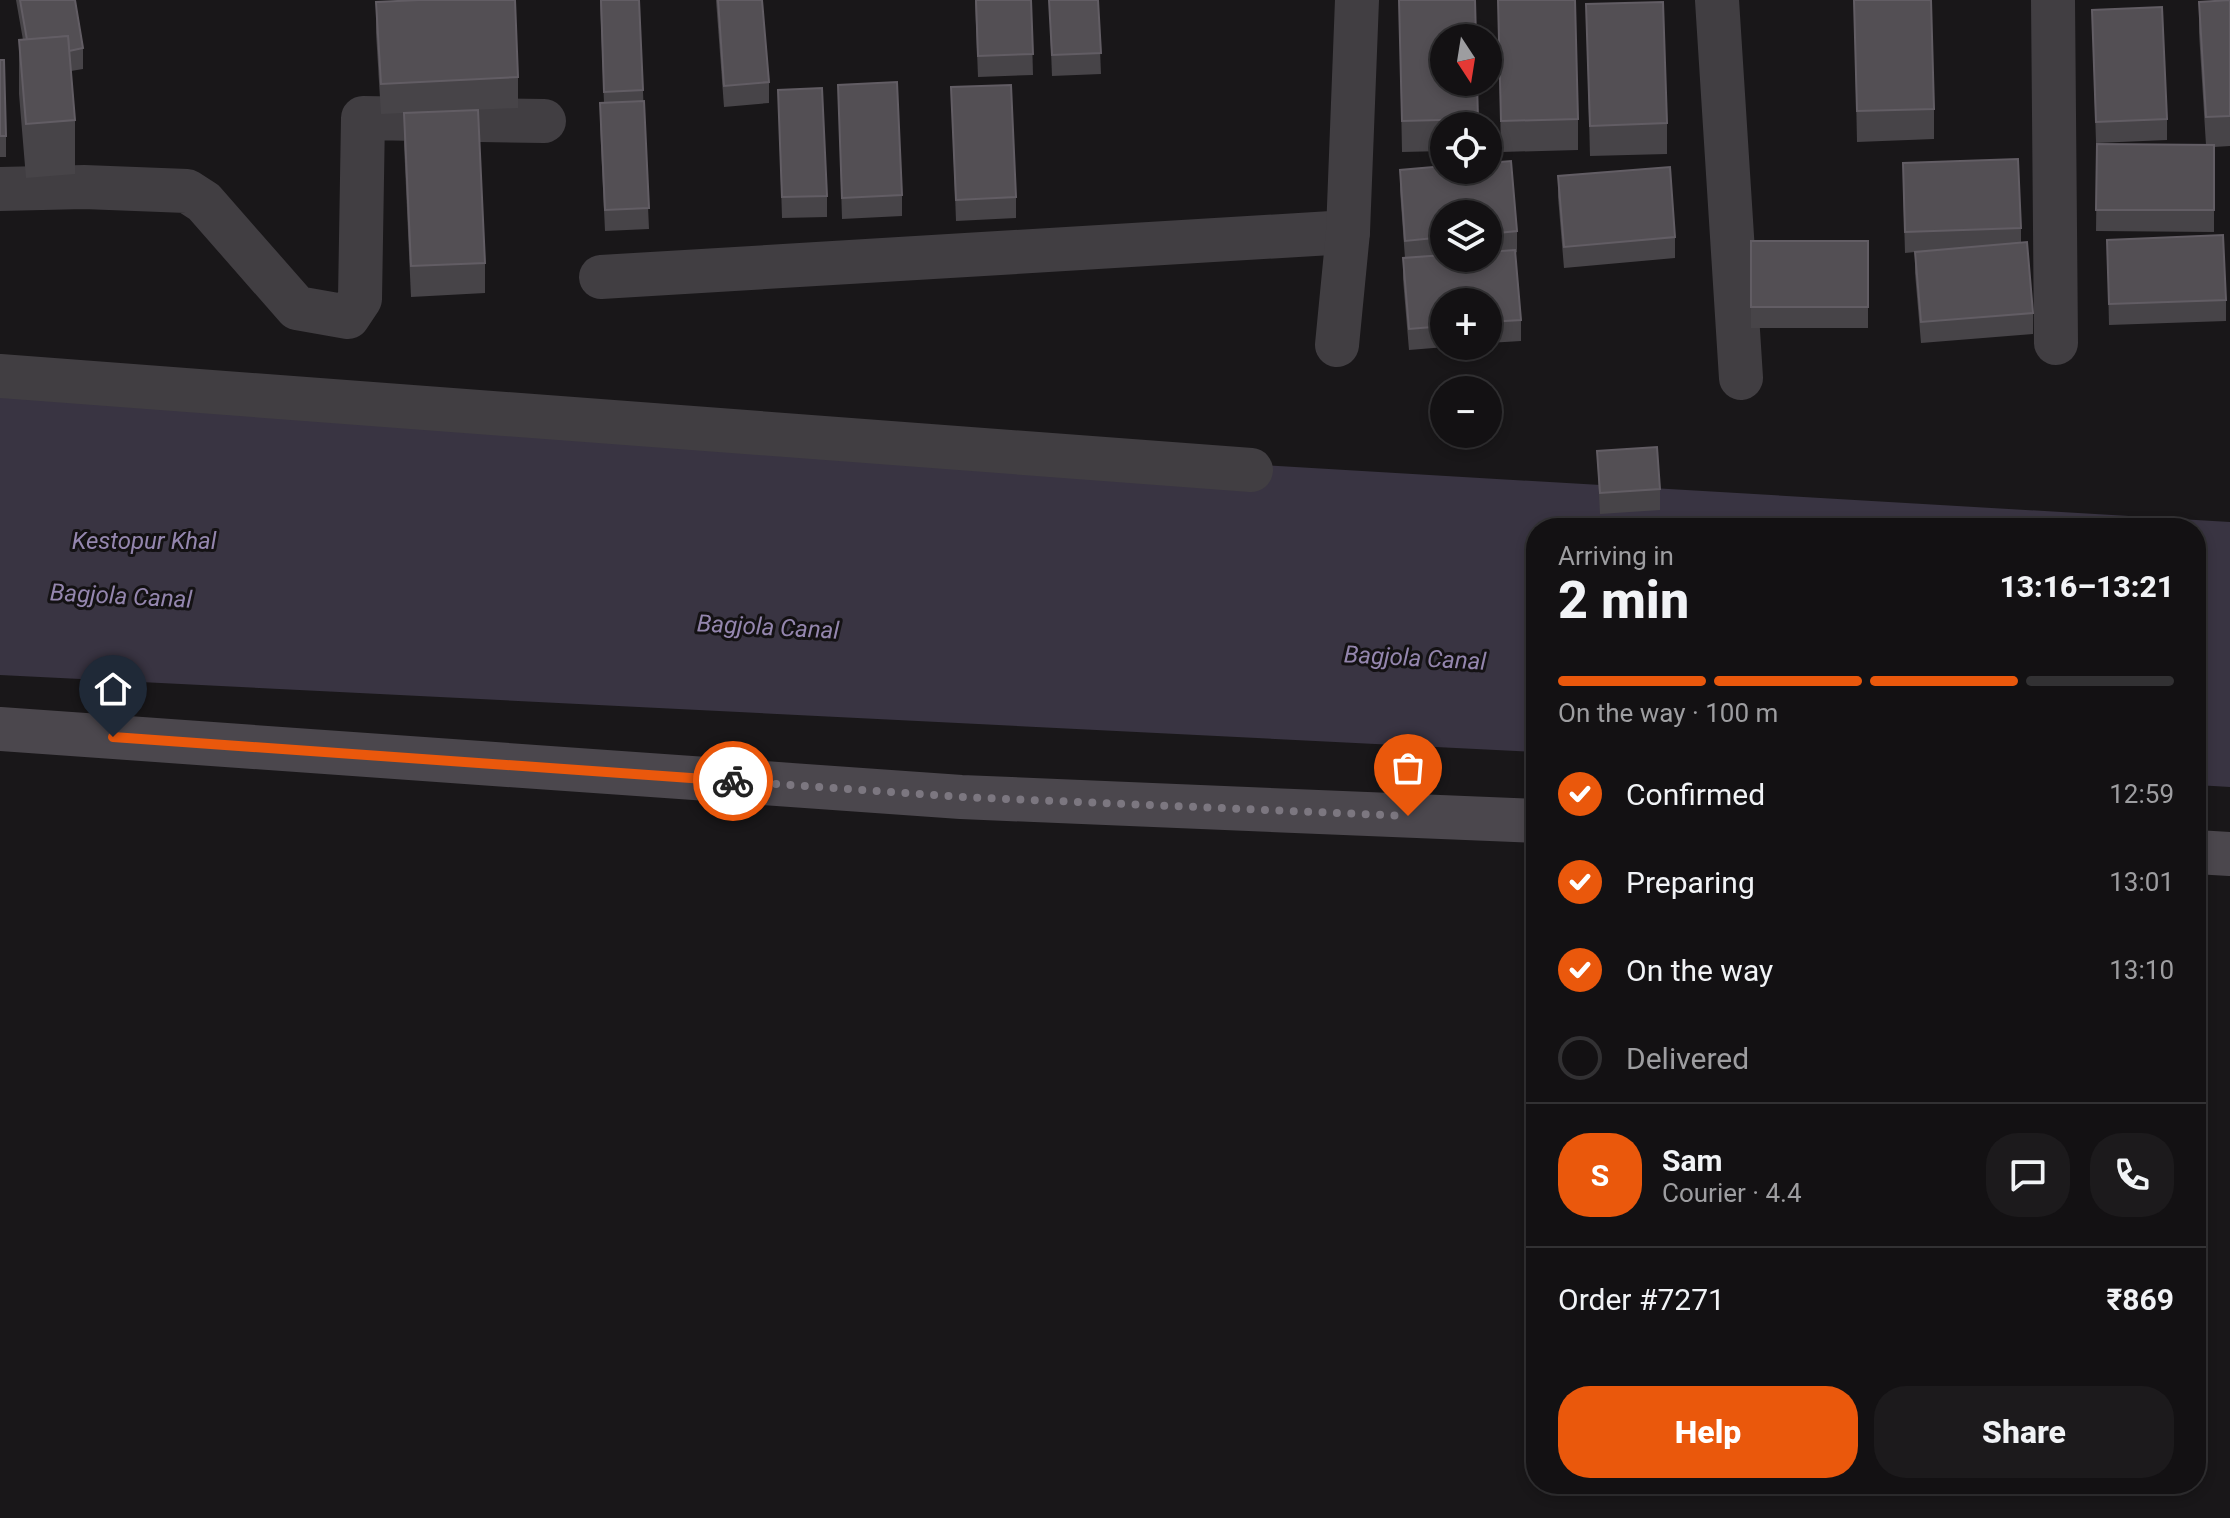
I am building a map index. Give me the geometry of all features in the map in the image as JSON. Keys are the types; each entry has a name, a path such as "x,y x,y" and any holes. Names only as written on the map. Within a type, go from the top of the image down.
{"street":[{"path":"1337,345 1348,232 1357,0"},
{"path":"1717,0 1741,378"},
{"path":"2053,0 2056,343"},
{"path":"0,189 84,187 187,191 204,202 297,308 348,317 360,299 363,118 544,121"},
{"path":"601,277 1348,232"},
{"path":"0,376 1251,470"},
{"path":"0,729 961,797 1526,821"},
{"path":"2206,853 2230,854"}],"water":[{"name":"Kestopur Khal","path":"0,391 2162,518 1526,518 1526,751 0,675"},
{"name":"Kestopur Khal","path":"2206,521 2230,522 2230,787 2206,786"}],"building":[{"path":"20,0 75,0 83,48 69,51 68,36 27,40"},
{"path":"515,0 518,77 381,84 376,2"},
{"path":"601,0 639,0 643,90 604,92"},
{"path":"718,0 762,0 769,82 724,86"},
{"path":"976,0 1031,0 1033,54 978,56"},
{"path":"1049,0 1098,0 1101,53 1052,55"},
{"path":"1399,0 1475,0 1476,24 1430,24 1430,96 1477,96 1478,112 1430,112 1430,120 1402,121"},
{"path":"1498,0 1575,0 1578,119 1502,121 1502,24 1499,24"},
{"path":"1854,0 1931,0 1934,109 1857,111"},
{"path":"2230,0 2230,116 2206,117 2199,2"},
{"path":"1663,2 1667,123 1590,126 1586,4"},
{"path":"2162,7 2167,119 2096,122 2092,10"},
{"path":"68,36 75,120 26,124 19,40"},
{"path":"0,60 4,60 6,136 0,136"},
{"path":"897,82 902,195 842,198 838,85"},
{"path":"1011,85 1016,197 956,200 951,87"},
{"path":"822,88 827,196 782,197 778,90"},
{"path":"644,101 649,208 605,210 600,103"},
{"path":"478,110 485,263 411,266 404,113"},
{"path":"2097,144 2214,145 2214,210 2096,210"},
{"path":"2018,159 2021,228 1905,232 1903,163"},
{"path":"1511,161 1517,231 1502,233 1502,200 1430,200 1430,238 1405,241 1400,170 1430,167 1430,184 1502,184 1502,162"},
{"path":"1670,167 1675,237 1564,247 1558,176"},
{"path":"2223,235 2226,300 2109,304 2107,240"},
{"path":"1751,241 1868,241 1868,307 1751,307"},
{"path":"2027,242 2033,313 1921,322 1915,252"},
{"path":"1515,250 1521,320 1502,321 1502,288 1430,288 1430,327 1409,329 1403,258 1430,256 1430,272 1502,272 1502,251"},
{"path":"1657,447 1660,489 1600,493 1597,451"}],"way so far":[{"path":"733,781 961,797 1408,816"}],"route":[{"path":"113,737 733,781"}],"water label":[{"name":"Bagjola Canal","path":"121,596"},
{"name":"Bagjola Canal","path":"768,627"},
{"name":"Bagjola Canal","path":"1415,658"}]}
